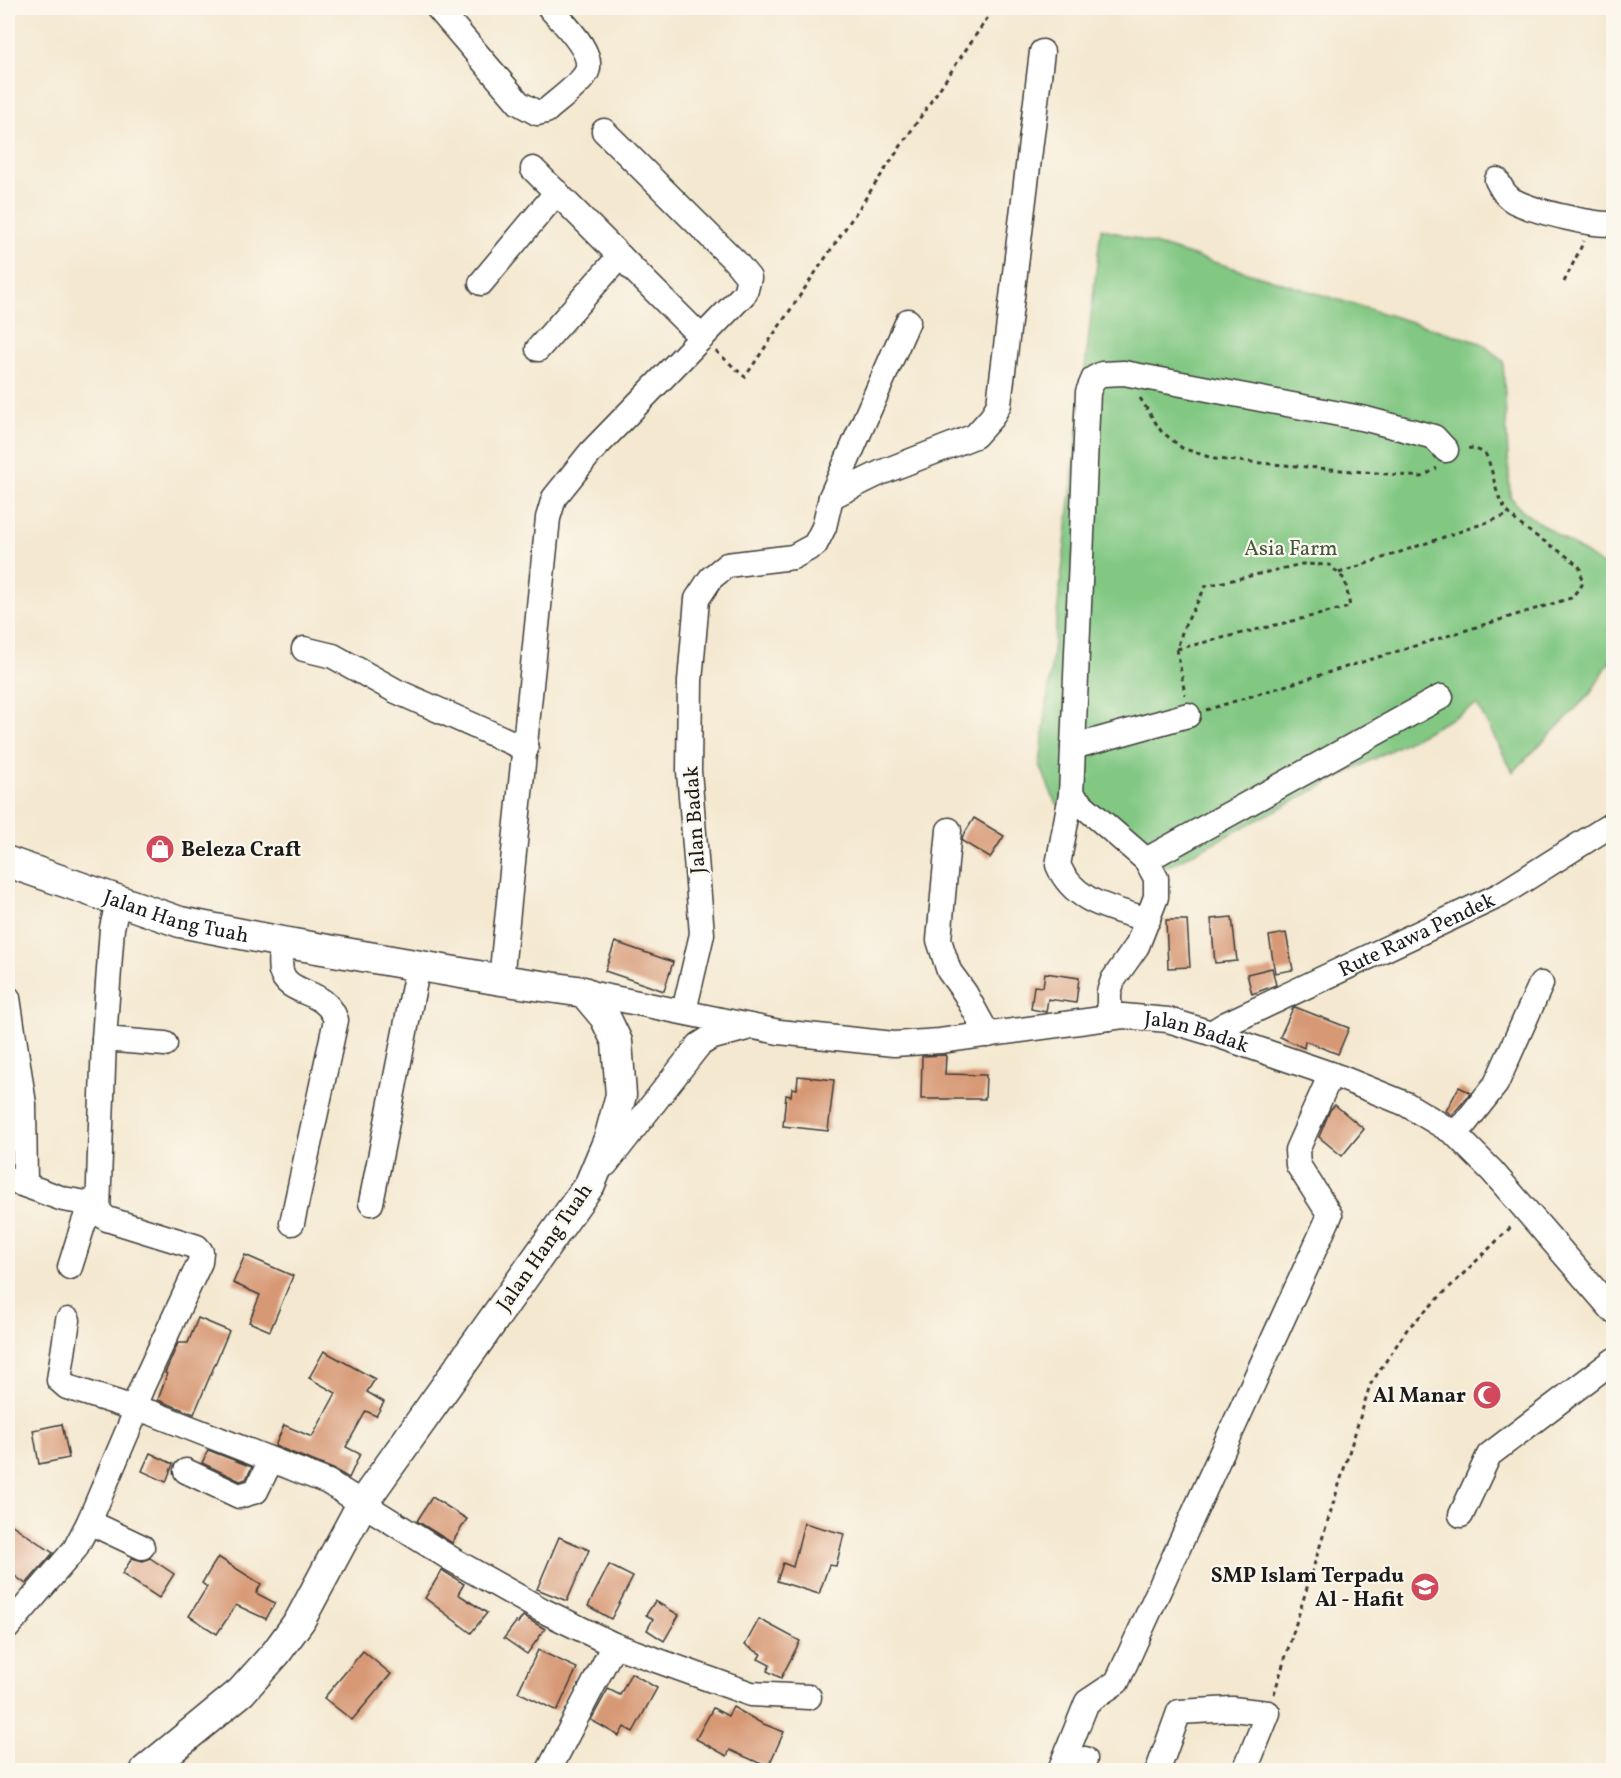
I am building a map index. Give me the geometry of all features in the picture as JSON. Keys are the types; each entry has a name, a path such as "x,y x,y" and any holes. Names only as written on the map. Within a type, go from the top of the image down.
{"main road":[{"name":"Jalan Hang Tuah","path":"8,862 180,922 418,966 584,992 605,1017 617,1042 621,1095 609,1139 590,1184 362,1504 300,1620 276,1653 241,1692 146,1770"}],"street":[{"path":"438,8 519,103 537,113 546,111 586,75 588,61 583,47 550,8"},
{"path":"831,497 880,473 975,436 992,417 999,404 1042,52"},
{"path":"501,980 548,518 554,498 591,452 745,293 748,278 735,261 604,130"},
{"path":"533,169 702,338"},
{"path":"1497,180 1503,194 1517,203 1603,224"},
{"path":"481,283 556,192"},
{"path":"538,349 620,256"},
{"name":"Jalan Badak","path":"684,1011 702,934 689,771 690,681 697,598 711,578 727,565 793,557 815,545 824,527 831,497 909,321"},
{"path":"1148,920 1084,898 1062,876 1058,865 1071,795 1088,392 1094,378 1102,374 1124,373 1366,419 1434,437 1446,450"},
{"path":"304,649 333,656 396,691 526,749"},
{"path":"1146,860 1441,697"},
{"path":"1073,747 1188,716"},
{"path":"1071,795 1146,860 1156,878 1156,897 1148,920 1137,946 1113,980 1109,992 1109,1018"},
{"name":"Rute Rawa Pendek","path":"1211,1033 1236,1019 1500,895 1614,824"},
{"path":"949,830 939,940 949,970 965,993 988,1035"},
{"path":"70,1267 84,1222 98,1208 104,1039 112,928 118,902"},
{"path":"282,942 282,972 289,984 324,1000 333,1011 336,1020 292,1223"},
{"path":"371,1203 418,966"},
{"path":"1454,1133 1465,1123 1496,1084 1541,984"},
{"name":"Jalan Badak","path":"584,992 779,1032 894,1044 988,1035 1124,1016 1168,1020 1211,1033 1331,1074 1406,1104 1454,1133 1492,1171 1614,1312"},
{"path":"8,998 24,1104 16,1182 63,1199 98,1208 107,1219 197,1247 201,1252 200,1262 143,1385 138,1397 137,1409 89,1522 75,1549 8,1627"},
{"path":"590,1184 699,1045 710,1038 752,1027"},
{"path":"104,1039 165,1044"},
{"path":"1060,1770 1087,1702 1117,1682 1330,1215 1298,1165 1296,1150 1331,1074"},
{"path":"68,1320 59,1380 67,1387 152,1413 328,1482 453,1560 542,1610 614,1645 751,1694 809,1697"},
{"path":"1461,1515 1490,1455 1614,1360"},
{"path":"186,1471 239,1496 256,1491 271,1460"},
{"path":"89,1522 142,1547"},
{"path":"549,1770 614,1645"},
{"path":"1158,1770 1179,1712 1232,1709 1268,1713 1245,1770"}],"path":[{"path":"702,338 745,377 994,8"},
{"path":"1564,282 1603,224"},
{"path":"1124,373 1161,431 1182,448 1215,459 1422,477 1438,467 1446,450 1473,448 1485,453 1491,465 1501,502 1521,527 1571,558 1581,569 1582,585 1571,598 1188,716 1178,649 1183,629 1206,586 1302,564 1330,565 1345,580 1350,607 1178,649"},
{"path":"1338,573 1511,514"},
{"path":"1268,1713 1370,1385 1408,1328 1526,1213"}],"green space":[{"name":"Asia Farm","path":"1101,228 1481,343 1503,361 1510,496 1522,511 1614,573 1613,656 1590,694 1513,772 1477,705 1167,867 1055,802 1040,765"}],"building":[{"path":"974,818 1004,836 990,858 962,841"},
{"path":"1232,917 1237,961 1215,963 1211,919"},
{"path":"1166,920 1187,920 1190,967 1168,968"},
{"path":"1286,933 1293,970 1275,973 1269,936"},
{"path":"615,942 673,962 664,991 605,971"},
{"path":"1272,968 1276,985 1252,994 1247,974"},
{"path":"1045,973 1079,978 1076,1003 1048,999 1046,1012 1031,1009 1034,986 1043,987"},
{"path":"1295,1007 1349,1028 1338,1054 1305,1041 1304,1048 1280,1037"},
{"path":"946,1055 945,1074 986,1075 985,1099 921,1099 922,1056"},
{"path":"798,1076 834,1080 828,1131 783,1126 786,1095 791,1096 792,1088 797,1089"},
{"path":"1459,1087 1471,1093 1452,1115 1446,1111"},
{"path":"1335,1105 1364,1129 1342,1156 1319,1137 1330,1110"},
{"path":"245,1255 293,1276 270,1331 249,1322 260,1295 233,1283"},
{"path":"198,1318 229,1331 194,1414 158,1400 167,1374 165,1373 178,1343 188,1343"},
{"path":"324,1351 375,1379 367,1392 384,1402 376,1416 366,1411 346,1447 360,1454 349,1478 333,1469 275,1446 284,1425 312,1437 336,1393 309,1378"},
{"path":"62,1424 69,1458 39,1464 33,1430"},
{"path":"208,1450 252,1467 246,1479 240,1481 202,1463"},
{"path":"150,1453 173,1464 166,1482 142,1471"},
{"path":"432,1497 467,1519 452,1543 417,1521"},
{"path":"8,1522 53,1553 26,1584 8,1571"},
{"path":"804,1523 844,1534 836,1566 829,1565 819,1594 777,1581 783,1563 793,1567"},
{"path":"559,1537 589,1550 567,1601 537,1589"},
{"path":"218,1557 261,1584 256,1593 275,1603 266,1619 236,1605 217,1634 189,1616 207,1587 202,1583"},
{"path":"132,1558 143,1561 150,1558 174,1574 159,1598 122,1574"},
{"path":"609,1565 633,1577 611,1619 588,1606"},
{"path":"442,1570 464,1584 458,1594 487,1613 471,1633 425,1598"},
{"path":"655,1601 679,1615 664,1641 647,1630 653,1619 646,1615"},
{"path":"523,1616 545,1629 527,1654 504,1638"},
{"path":"759,1619 800,1641 781,1678 767,1671 770,1665 758,1659 761,1654 745,1645"},
{"path":"538,1650 577,1668 557,1711 518,1692"},
{"path":"363,1651 391,1674 352,1720 324,1698"},
{"path":"631,1673 657,1688 633,1732 624,1727 619,1736 591,1720 608,1689 620,1695"},
{"path":"733,1707 761,1723 784,1732 768,1767 730,1750 727,1756 696,1739 713,1708 728,1716"}],"place":[{"name":"Beleza Craft","path":"160,849"},
{"name":"Al Manar","path":"1487,1395"},
{"name":"SMP Islam Terpadu Al - Hafit","path":"1425,1587"}]}
